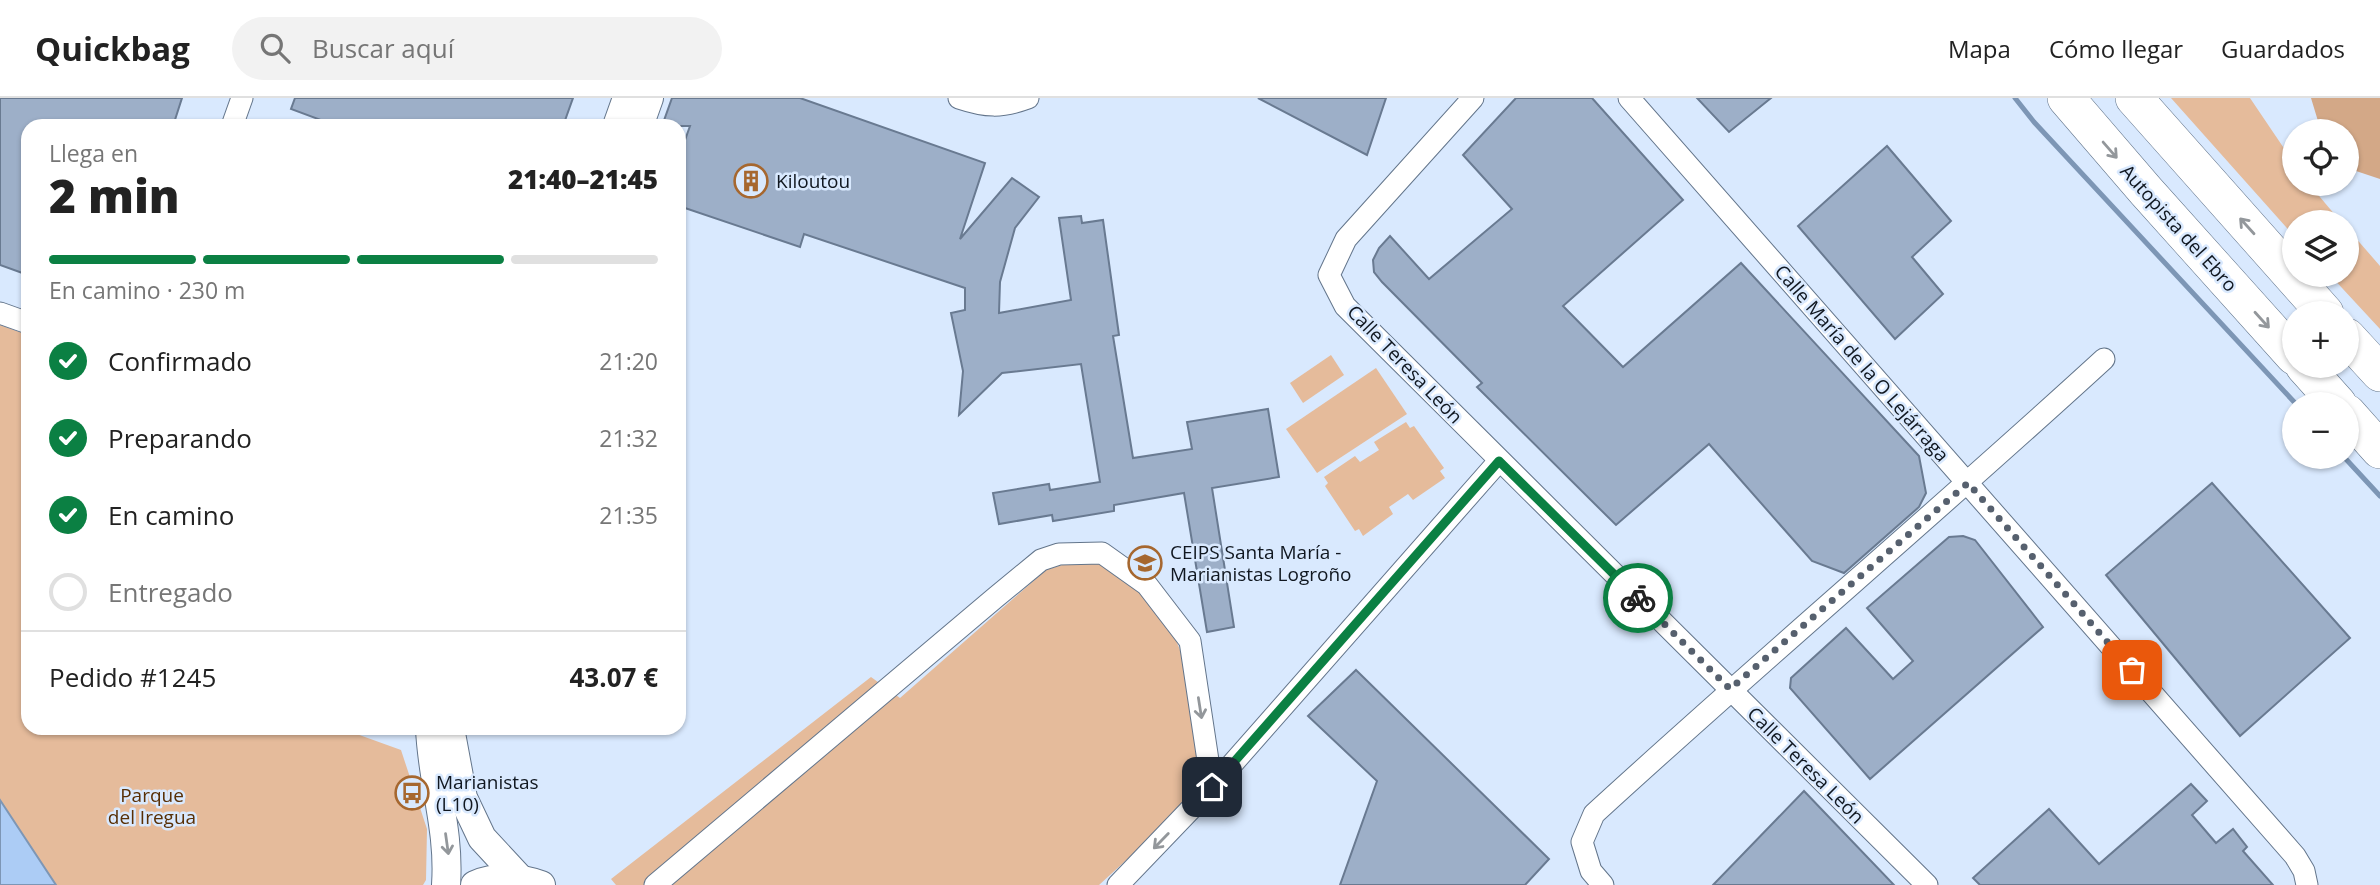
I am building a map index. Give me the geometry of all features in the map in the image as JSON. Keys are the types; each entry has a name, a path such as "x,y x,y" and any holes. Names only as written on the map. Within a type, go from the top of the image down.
{"highway":[{"name":"Autopista del Ebro","path":"2066,98 2282,343"},
{"path":"2134,98 2314,301"},
{"path":"2359,350 2380,373"},
{"path":"2315,378 2327,392"},
{"path":"2359,426 2380,450"}],"main road":[{"path":"620,119 627,98"},
{"path":"642,119 649,98"},
{"path":"430,735 431,757 448,855 446,885"},
{"path":"451,735 463,798 482,838 531,882"},
{"path":"475,885 500,879 531,882"}],"street":[{"path":"234,119 242,98"},
{"path":"959,98 991,107 1013,104 1028,98"},
{"name":"Calle Teresa León","path":"1473,98 1346,239 1329,275 1345,306 1927,885"},
{"name":"Calle María de la O Lejárraga","path":"1629,98 2295,856 2304,871 2307,885"},
{"path":"0,313 21,320"},
{"path":"1603,885 1591,871 1582,842 1594,814 1730,689 1968,483 2104,359"},
{"path":"1118,885 1212,787 1499,461"},
{"path":"655,885 1041,560 1059,554 1102,553 1147,585 1189,640 1212,787"}],"green space":[{"path":"2171,98 2250,98 2282,145 2282,196 2319,196 2331,210 2282,210 2282,223"},
{"path":"2359,242 2380,266 2380,329 2359,306 2359,301 2354,301 2341,287 2359,287"},
{"name":"Parque del Iregua","path":"0,325 21,332 21,735 359,735 401,750 427,829 426,880 423,885 56,885 0,800"},
{"path":"1331,355 1344,375 1303,403 1290,383"},
{"path":"1376,368 1407,414 1317,473 1286,429"},
{"path":"1406,422 1410,428 1414,426 1444,468 1440,471 1445,478 1413,500 1408,494 1389,507 1393,514 1363,536 1359,529 1355,531 1325,486 1328,483 1324,477 1355,456 1360,462 1379,450 1374,442"},
{"path":"1097,562 1133,580 1176,640 1190,675 1202,776 1189,803 1099,885 616,885 611,879 871,677 900,698 1046,570 1062,565"}],"shaded area":[{"path":"2311,98 2380,98 2380,179 2359,172 2359,119 2317,119"}],"water":[{"path":"0,800 56,885 0,885"}],"building":[{"path":"0,98 182,98 175,119 21,119 21,272 0,265"},
{"path":"295,98 573,98 566,119 318,119 291,109"},
{"path":"672,98 800,98 985,163 960,239 1012,178 1039,197 1015,228 1000,282 999,313 1071,300 1059,218 1081,216 1082,223 1103,220 1119,335 1113,336 1133,458 1192,449 1187,422 1268,409 1279,477 1212,488 1234,627 1207,632 1184,493 1114,505 1114,511 1053,521 1052,515 999,524 993,493 1049,484 1050,490 1100,482 1081,364 1002,373 959,415 963,371 951,313 965,310 965,288 804,234 800,247 686,208 686,137 690,126 686,126 686,119 664,119"},
{"path":"1258,98 1386,98 1367,155"},
{"path":"1516,98 1592,98 1683,200 1563,306 1623,367 1741,263 1919,456 1926,493 1919,507 1844,573 1812,561 1709,444 1616,525 1477,387 1482,383 1374,272 1373,260 1390,236 1429,279 1512,209 1463,155"},
{"path":"1697,98 1771,98 1729,132"},
{"path":"1887,146 1951,221 1912,257 1943,294 1895,339 1798,226"},
{"path":"2212,483 2350,638 2240,736 2106,575"},
{"path":"1963,536 1975,540 2043,627 1870,779 1790,688 1791,678 1846,628 1893,679 1913,661 1867,608 1949,537"},
{"path":"1356,670 1549,859 1525,885 1340,885 1377,781 1308,716"},
{"path":"2191,784 2207,801 2192,815 2216,843 2233,829 2247,847 2243,851 2273,885 1980,885 1973,878 2049,809 2099,864"},
{"path":"1804,791 1894,885 1713,885"}],"waterway":[{"path":"2015,98 2034,122 2285,392"},
{"path":"2355,469 2380,496"}],"way so far":[{"path":"1638,598 1730,689 1968,483 2132,670"}],"place":[{"name":"Kiloutou","path":"751,181"},
{"name":"CEIPS Santa María - Marianistas Logroño","path":"1145,563"},
{"name":"Marianistas (L10)","path":"412,793"}],"route":[{"path":"1212,787 1499,461 1638,598"}]}
